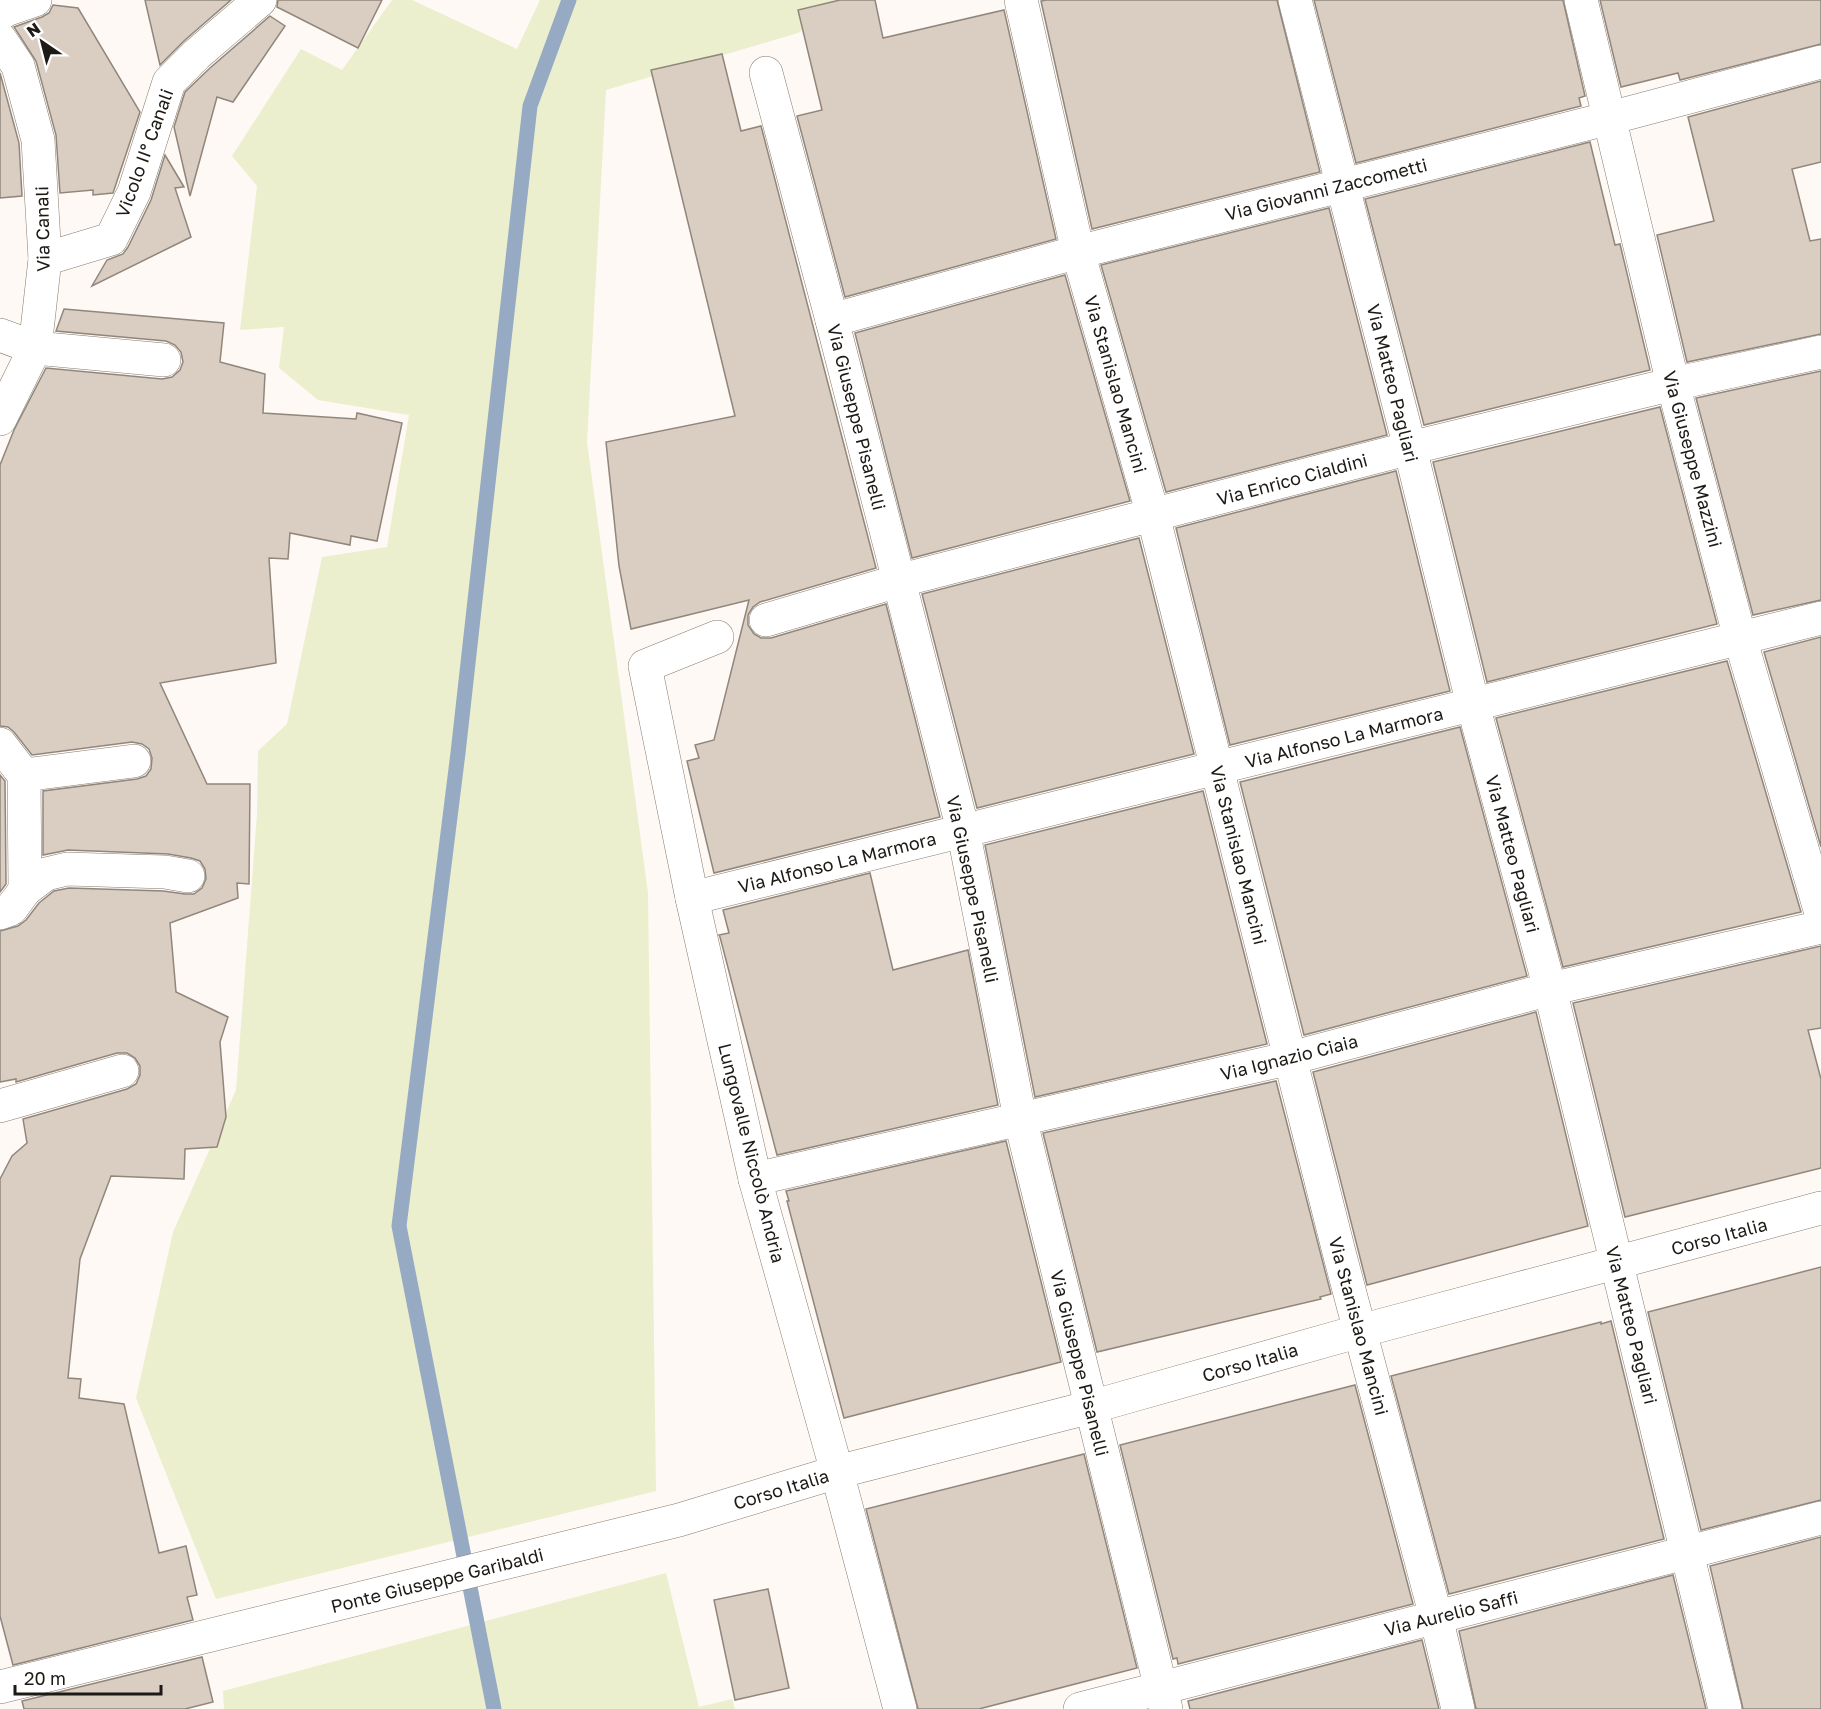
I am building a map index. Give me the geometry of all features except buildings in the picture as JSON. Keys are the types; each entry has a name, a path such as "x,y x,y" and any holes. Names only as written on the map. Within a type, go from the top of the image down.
{"street":[{"path":"0,14 35,0"},
{"name":"Vicolo II° Canali","path":"45,259 111,239 134,192 169,82 197,54 260,0"},
{"name":"Via Stanislao Mancini","path":"1021,0 1078,252 1153,515 1458,1709"},
{"name":"Via Matteo Pagliari","path":"1295,0 1410,448 1473,705 1550,989 1725,1709"},
{"name":"Via Giuseppe Mazzini","path":"1581,0 1673,384 1740,638 1821,913"},
{"name":"Via Canali","path":"0,39 18,66 38,141 45,259 36,348 0,419"},
{"name":"Via Giovanni Zaccometti","path":"832,320 1078,252 1610,118 1821,62"},
{"name":"Via Giuseppe Pisanelli","path":"766,73 963,830 1020,1118 1163,1699"},
{"path":"0,335 36,348 165,360"},
{"name":"Via Enrico Cialdini","path":"766,620 898,581 1410,448 1673,384 1821,352"},
{"name":"Via Alfonso La Marmora","path":"692,898 1821,618"},
{"name":"Lungovalle Niccolò Andria","path":"717,637 645,666 692,898 755,1179 900,1709"},
{"path":"0,744 24,775 25,890"},
{"path":"24,775 135,761"},
{"path":"0,914 11,909 25,890 46,874 67,868 165,872 188,876"},
{"name":"Via Ignazio Ciaia","path":"755,1179 1291,1058 1550,989 1821,927"},
{"path":"0,1106 122,1071"},
{"name":"Corso Italia","path":"679,1520 837,1472 1091,1407 1360,1331 1821,1209"},
{"name":"Via Aurelio Saffi","path":"1080,1709 1163,1699 1436,1617 1821,1518"},
{"name":"Ponte Giuseppe Garibaldi","path":"0,1687 679,1520"}],"green space":[{"path":"392,0 412,0 517,49 540,0 840,0 842,7 798,33 606,90 587,442 648,893 656,1491 216,1599 136,1398 173,1232 236,1090 257,814 258,751 287,724 322,557 387,547 409,415 318,400 279,368 284,327 240,330 257,186 232,156 301,49 342,70"},
{"path":"666,1573 699,1707 732,1699 735,1709 224,1709 223,1691"}],"waterway":[{"path":"494,1709 399,1226 458,753 530,106 569,0"}]}
